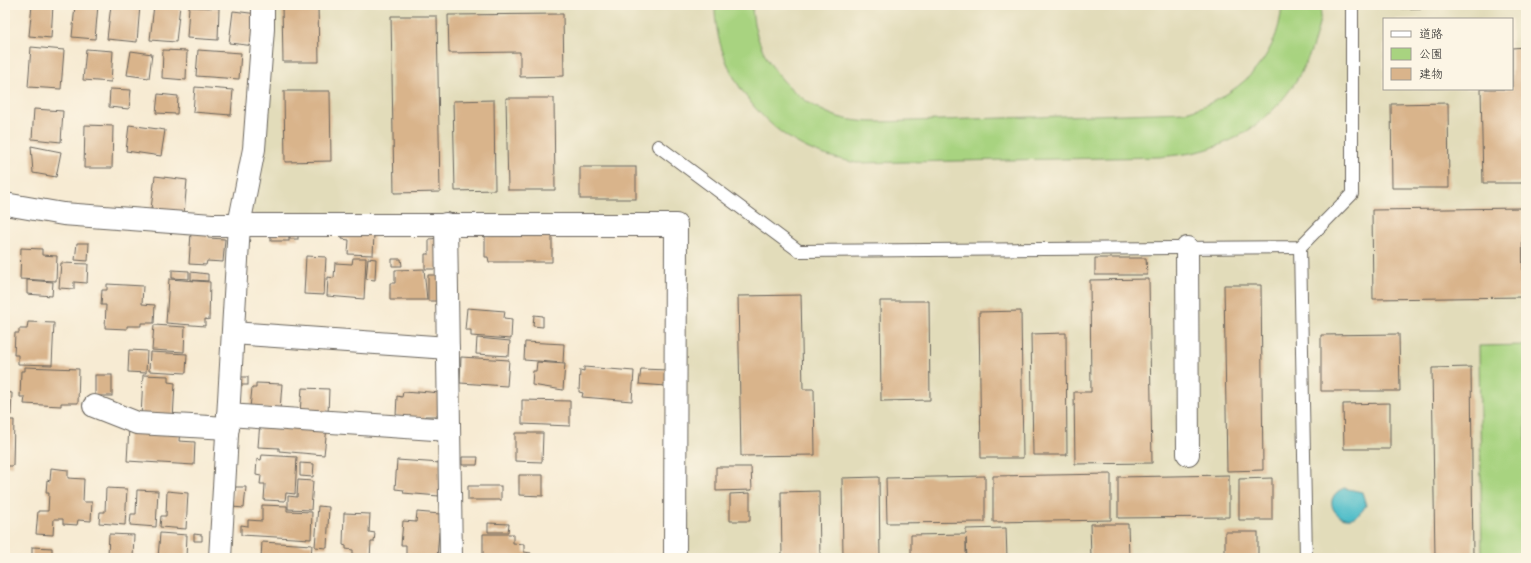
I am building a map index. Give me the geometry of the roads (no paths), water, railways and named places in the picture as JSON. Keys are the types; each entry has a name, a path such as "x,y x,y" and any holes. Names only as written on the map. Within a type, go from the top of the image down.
{"street":[{"path":"220,558 239,225 254,148 263,29 263,5"},
{"path":"5,204 63,214 212,225 676,225 675,558"},
{"path":"446,224 451,558"},
{"path":"1187,248 1188,454"},
{"path":"233,333 448,348"},
{"path":"94,406 137,423 228,422 449,430"}],"lane":[{"path":"658,146 799,251 1300,247 1352,194 1352,5"},
{"path":"1300,247 1306,558"}],"water":[{"path":"1344,488 1362,492 1366,505 1359,514 1351,518 1343,518 1337,514 1333,508 1332,501 1335,494"}]}
